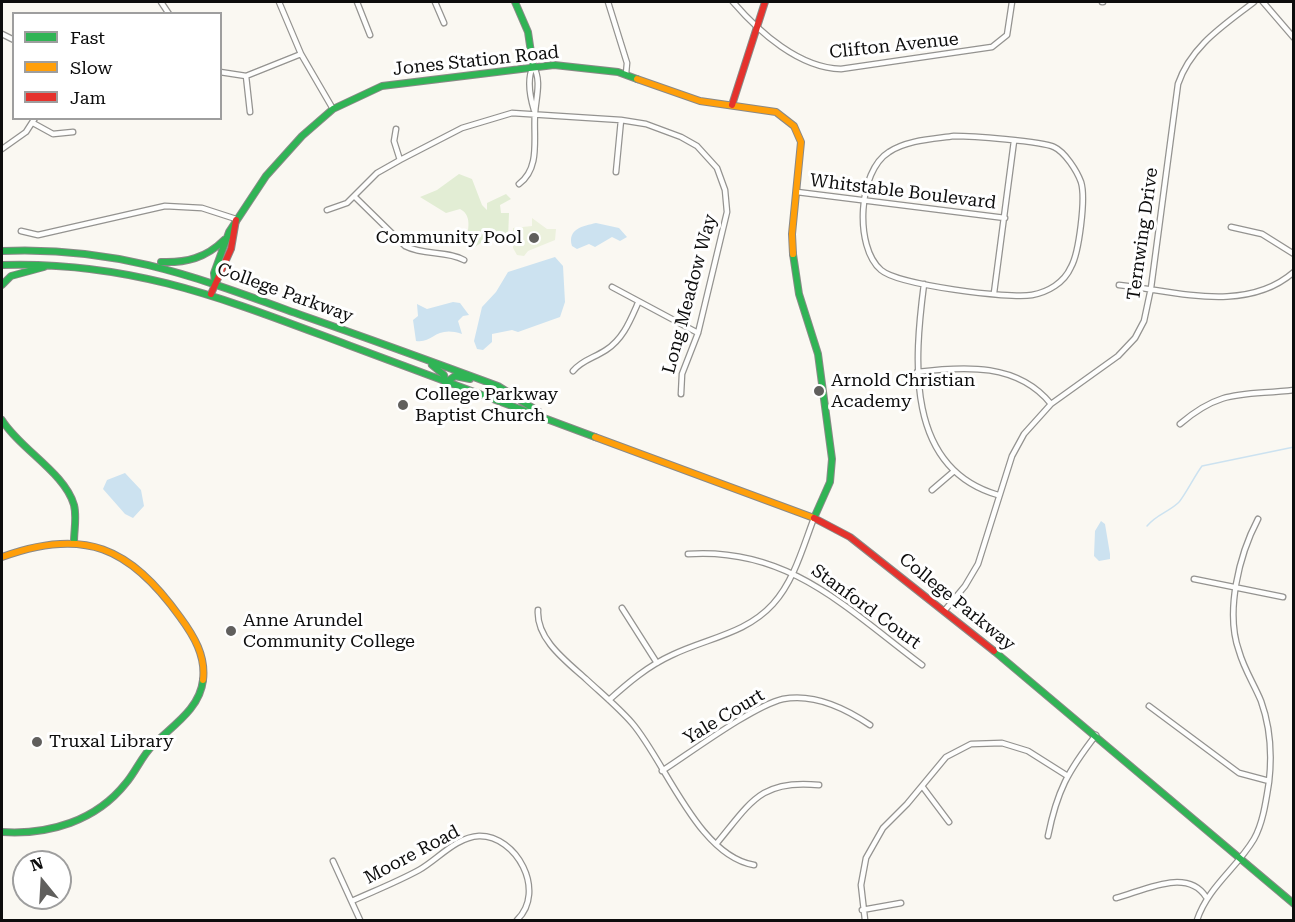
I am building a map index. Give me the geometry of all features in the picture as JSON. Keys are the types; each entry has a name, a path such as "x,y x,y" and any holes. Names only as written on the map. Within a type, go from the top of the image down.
{"main road":[{"path":"515,2 528,32 533,66"},
{"path":"732,105 765,2"},
{"name":"Jones Station Road","path":"215,283 214,273 227,237 236,219 266,176 302,136 333,109 382,86 533,66 581,67 626,74 685,97 776,112 794,126 801,142 792,234 793,260 799,294 818,354 832,459 830,482 814,518"},
{"name":"Jones Station Road","path":"211,294 215,283 222,276 237,232 236,219"},
{"path":"142,261 176,263 195,260 212,252 227,237"},
{"name":"College Parkway","path":"2,251 59,249 142,261 215,283 498,386 545,416"},
{"name":"College Parkway","path":"2,264 60,264 132,273 211,294 445,383 545,416 814,518 850,537 945,610 1096,735 1293,904"},
{"path":"2,285 11,276 31,269 60,264"},
{"path":"414,355 439,369 445,383 451,378 463,377 498,386"},
{"path":"2,420 15,440 51,473 72,500 76,523 74,542"},
{"path":"2,557 39,544 74,542 116,554 151,578 168,597 196,642 204,675 196,701 186,715 150,747 126,783 109,801 56,829 29,835 2,833"}],"street":[{"path":"279,2 301,54 333,109"},
{"path":"357,2 370,35"},
{"path":"435,2 444,23"},
{"path":"608,2 627,63 626,74"},
{"name":"Clifton Avenue","path":"733,2 756,28 810,63 825,69 841,69 992,47 1007,35 1012,2"},
{"name":"Ternwing Drive","path":"945,610 965,586 978,564 998,495 1012,456 1020,442 1051,404 1118,356 1135,338 1144,321 1151,288 1178,84 1184,67 1207,39 1254,2"},
{"path":"1263,2 1293,38"},
{"path":"222,72 246,76 301,54"},
{"path":"519,184 527,178 532,168 535,112 530,99 530,73 533,66"},
{"path":"246,76 250,112"},
{"name":"Long Meadow Way","path":"327,210 347,203 377,173 400,160 462,128 492,117 512,113 535,112 646,124 697,146 709,157 723,182 726,212 698,333 682,374 681,394"},
{"path":"616,172 621,120"},
{"path":"2,149 26,132 34,121 53,134 73,132"},
{"path":"396,129 394,141 400,160"},
{"path":"954,136 1054,147 1069,161 1082,183 1076,252 1071,268 1060,283 1043,293 1022,296 900,280 882,271 868,255 862,232 866,201 868,181 874,167 883,156 900,146 954,136"},
{"path":"994,293 1014,141"},
{"name":"Whitstable Boulevard","path":"797,192 1005,218"},
{"path":"354,196 405,246 415,251 455,255 464,261"},
{"path":"21,231 38,235 165,206 202,208 236,219"},
{"path":"1232,227 1262,234 1293,254"},
{"path":"1119,285 1231,297 1253,294 1272,287 1293,272"},
{"path":"924,284 917,372 931,434 953,472 978,488 998,495"},
{"path":"612,287 638,303 698,333"},
{"path":"573,371 580,363 606,350 620,338 638,303"},
{"path":"917,372 971,368 1014,375 1032,384 1051,404"},
{"path":"1180,424 1203,406 1234,394 1293,390"},
{"path":"932,490 953,472"},
{"path":"609,700 633,678 657,663 687,648 732,633 754,621 773,604 793,572 814,518"},
{"path":"1197,921 1206,897 1258,832 1269,781 1269,743 1266,720 1234,633 1237,587 1251,532 1258,519"},
{"name":"Stanford Court","path":"688,554 745,556 793,572 922,665"},
{"path":"1194,579 1283,597"},
{"path":"622,608 657,663"},
{"path":"538,610 537,622 553,648 633,724 698,825 736,859 754,865"},
{"name":"Yale Court","path":"662,771 739,721 783,699 817,700 852,713 870,725"},
{"path":"1149,706 1232,769 1251,778 1269,781"},
{"path":"1048,836 1054,805 1066,775 1096,735"},
{"path":"865,921 861,885 866,858 883,828 946,757 971,744 1002,742 1028,751 1066,775"},
{"path":"717,843 757,796 779,785 795,783 819,785"},
{"path":"922,786 949,822"},
{"name":"Moore Road","path":"352,901 422,868 464,840 478,836 489,838 507,849 528,878 529,901 517,921"},
{"path":"333,861 360,921"},
{"path":"1116,898 1158,885 1181,882 1202,890 1206,897"},
{"path":"862,910 901,903"}],"green space":[{"path":"459,174 472,179 482,205 487,210 487,203 506,194 511,199 500,205 501,213 509,213 508,239 498,231 472,249 465,246 468,221 464,212 460,209 446,213 420,197 437,190"},
{"name":"Community Pool","path":"532,218 547,229 556,229 555,240 528,251 524,256 517,255 513,248 513,228 532,226"}],"water":[{"path":"596,223 619,228 627,237 620,241 612,237 595,247 589,244 577,249 572,246 572,236 577,229"},
{"path":"555,257 563,266 565,302 560,317 518,332 512,330 492,334 492,342 483,350 477,349 474,341 482,307 496,292 508,272"},
{"path":"453,302 460,303 469,315 463,316 458,321 462,334 446,332 427,340 416,341 413,320 418,316 417,304 427,309"},
{"path":"125,473 141,490 144,506 133,518 125,514 103,489 107,480"},
{"path":"1101,521 1105,524 1110,559 1099,561 1094,556 1095,531"}],"waterway":[{"path":"1147,526 1180,501 1202,466 1294,447"}],"traffic: fast":[{"path":"515,2 528,32 533,66"},
{"path":"215,283 214,273 229,232 266,176 302,136 333,109 382,86 554,65 618,72 637,79"},
{"path":"161,262 179,262 195,258 210,251 224,240"},
{"path":"2,251 44,251 119,259 191,277 498,386 539,412"},
{"path":"793,254 799,294 818,354 832,459 830,482 814,518"},
{"path":"2,265 50,265 95,269 179,287 261,313 595,437"},
{"path":"2,285 11,276 44,267"},
{"path":"432,365 444,375 445,383 455,376 470,379"},
{"path":"2,420 69,493 75,510 74,542"},
{"path":"994,651 1294,904"},
{"path":"2,832 54,828 86,816 101,807 126,783 153,745 191,708 197,700 203,680"}],"traffic: slow":[{"path":"637,79 700,101 776,112 794,126 801,142 792,234 793,254"},
{"path":"595,437 814,518"},
{"path":"2,557 31,548 57,544 81,544 123,559 143,574 185,624 201,655 203,680"}],"traffic: jam":[{"path":"732,105 765,2"},
{"path":"211,294 231,249 236,220"},
{"path":"814,518 850,537 994,651"}],"place":[{"name":"Community Pool","path":"534,238"},
{"name":"Arnold Christian Academy","path":"819,391"},
{"name":"College Parkway Baptist Church","path":"403,405"},
{"name":"Anne Arundel Community College","path":"231,631"},
{"name":"Truxal Library","path":"37,742"}]}
